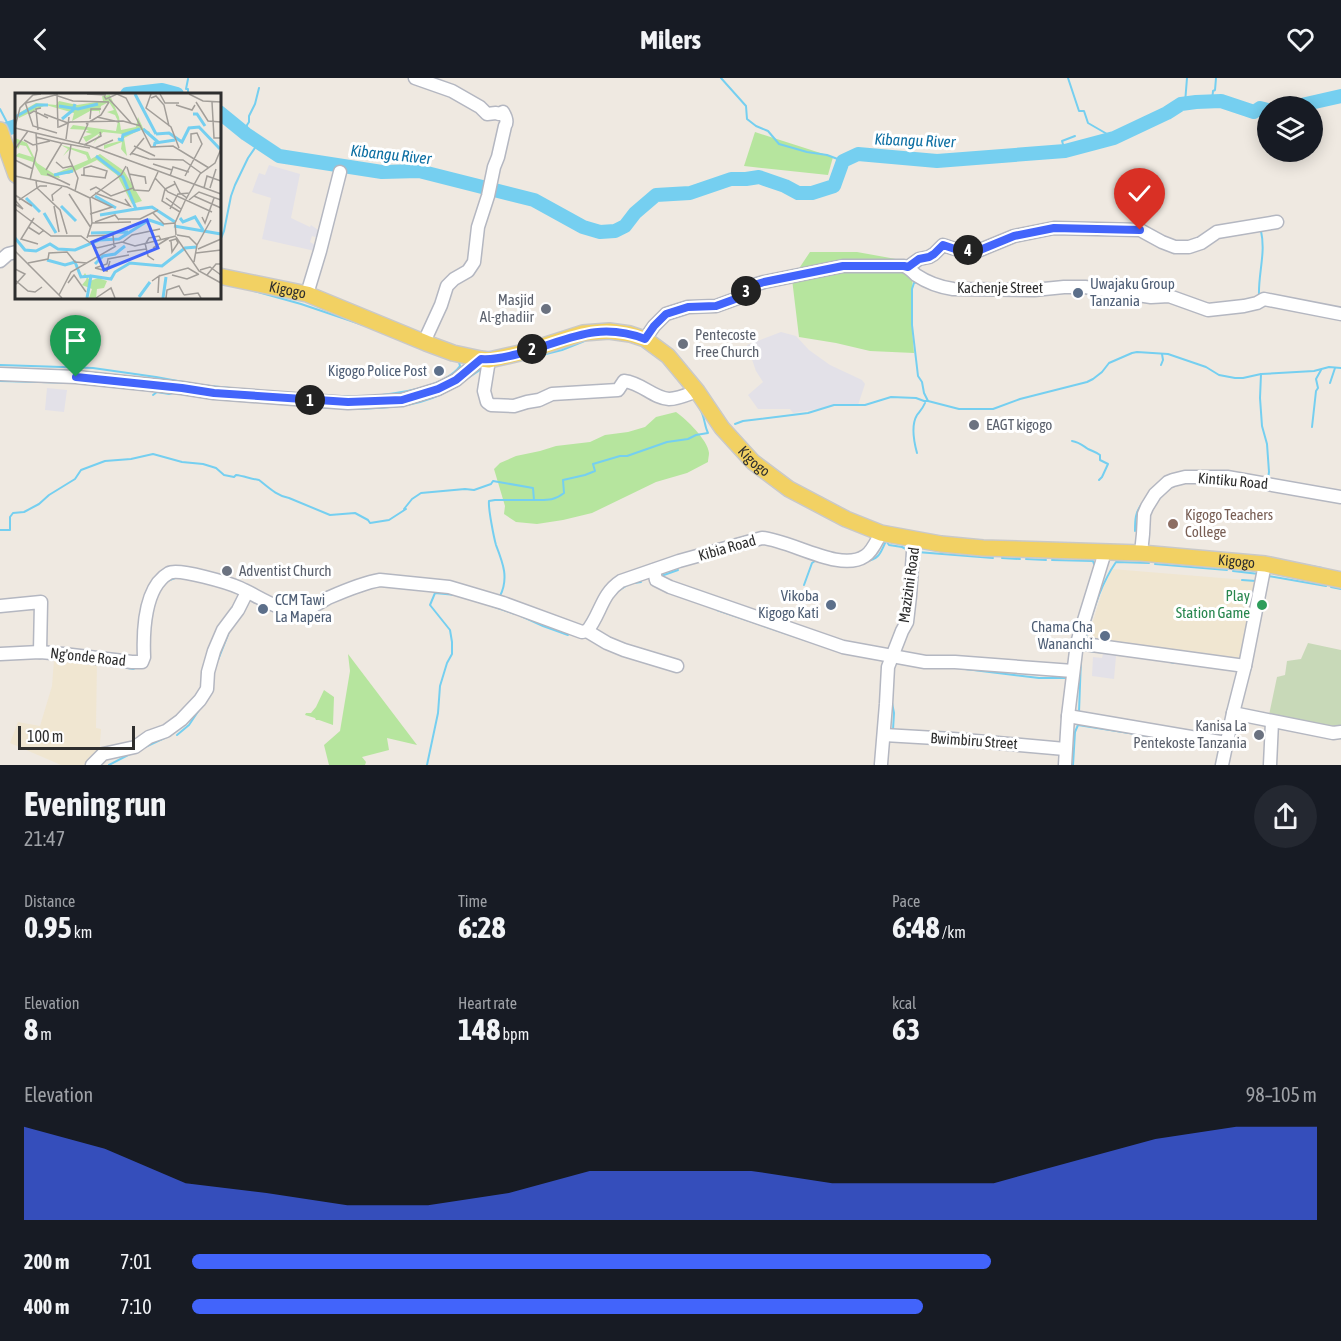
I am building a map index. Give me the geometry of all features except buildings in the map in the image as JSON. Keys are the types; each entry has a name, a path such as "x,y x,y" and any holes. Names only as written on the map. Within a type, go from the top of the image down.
{"main road":[{"path":"3,146 15,173"},
{"name":"Kigogo","path":"220,276 307,294 453,353 485,360 524,352 583,333 609,331 645,339 668,356 697,391 722,428 753,462 789,489 846,519 881,533 916,540 1005,550 1141,553 1265,564 1341,580"}],"street":[{"path":"415,78 452,91 480,107 487,114 503,112 507,123 478,227 474,262 468,271 447,286 424,342"},
{"path":"307,294 340,171"},
{"path":"645,339 666,314 688,307 716,306 738,298 754,285 843,266 908,267 919,259 934,254 943,245 955,249 980,250 1014,236 1054,228 1140,230 1175,247 1190,247 1217,232 1277,222"},
{"path":"0,261 8,254 15,252"},
{"name":"Kachenje Street","path":"908,267 918,276 942,288 1034,290 1085,287 1151,297 1168,296 1208,310 1244,306 1264,299 1341,314"},
{"path":"0,374 76,377 214,393 348,402 402,400 438,389 485,360"},
{"path":"485,360 484,391 491,405 514,406 539,400 552,394 618,390 624,381 632,382 657,396 668,399 697,391"},
{"name":"Kintiku Road","path":"1141,553 1144,514 1147,507 1155,494 1173,480 1185,477 1227,477 1341,497"},
{"name":"Kibia Road","path":"587,631 614,585 654,570 762,538 776,540 828,559 848,561 866,556 881,533"},
{"name":"Mazizini Road","path":"881,764 888,667 907,622 916,540"},
{"path":"1065,765 1068,716 1077,643 1105,552"},
{"path":"1222,765 1265,564"},
{"path":"654,570 656,580 670,587 843,647 925,662 955,662 1073,671"},
{"name":"Ng'onde Road","path":"0,654 40,652 142,662 147,606 157,586 171,572 196,575 242,588 247,592"},
{"path":"92,765 103,754 135,747 149,737 166,731 181,720 200,700 207,689 208,672 223,630 238,610 247,592 271,604 301,611 372,581 432,584 468,592 582,632 587,631 607,643 677,666"},
{"path":"0,606 41,602 40,652"},
{"path":"1077,643 1245,666"},
{"path":"1233,713 1333,733 1341,732"},
{"path":"1068,716 1226,743"},
{"path":"1270,765 1272,722"},
{"name":"Bwimbiru Street","path":"884,735 1065,749"}],"shaded area":[{"path":"269,165 300,174 291,218 310,227 311,225 321,232 318,238 312,236 310,242 317,246 315,251 262,239 271,198 252,192 259,173 265,175"},
{"path":"781,332 796,336 809,350 830,365 862,380 865,384 858,405 838,404 793,413 790,409 758,409 748,395 763,382 756,371 747,345"},
{"path":"47,388 67,390 64,412 45,410"},
{"path":"1112,569 1258,581 1242,661 1095,644 1088,638 1103,589"},
{"path":"1103,654 1116,656 1114,679 1092,676 1093,657 1102,658"},
{"path":"54,660 97,660 96,728 101,729 99,759 96,765 61,765 10,743 18,722 40,726 52,686"}],"green space":[{"path":"755,132 833,157 828,175 744,166"},
{"path":"810,252 857,252 907,261 913,272 911,317 914,353 870,351 799,337 792,279"},
{"path":"676,412 705,442 709,453 708,462 687,473 656,482 592,513 537,524 516,522 504,514 505,506 494,469 500,463 516,456 556,446 590,442 605,435 628,432 645,427 656,417"},
{"path":"1308,643 1341,650 1341,729 1269,715 1277,677 1285,675 1287,661 1301,659"},
{"path":"348,654 417,745 387,738 389,750 362,757 366,762 365,765 329,765 324,745 340,731 350,671"},
{"path":"324,690 334,697 333,725 305,715 311,713 316,707"}],"waterway":[{"path":"721,78 746,106 747,119 768,131 779,144 843,161"},
{"path":"1068,78 1079,111 1084,111 1088,123 1114,138"},
{"path":"1185,103 1187,78"},
{"path":"1212,101 1216,78"},
{"path":"188,79 186,89 188,93"},
{"path":"246,134 249,116 259,88"},
{"name":"Kibangu River","path":"136,93 162,90 173,93"},
{"name":"Kibangu River","path":"1323,100 1341,96"},
{"name":"Kibangu River","path":"220,113 279,156 382,172 419,171 534,200 583,227 600,232 615,231 625,226 635,213 656,195 690,193 731,179 759,177 798,193 812,193 834,186 843,161 858,154 937,161 1065,151 1114,138 1181,104 1221,101 1254,112 1257,110"},
{"path":"0,109 10,128"},
{"name":"Kibangu River","path":"0,131 15,126"},
{"path":"1065,151 1062,141 1075,136"},
{"path":"220,241 235,185 248,158 259,142"},
{"path":"1259,296 1263,247 1261,231"},
{"path":"917,282 914,283 912,289 912,325 918,376 928,401 959,409 993,409 1020,399 1087,382 1102,372 1109,363 1137,352 1168,354 1206,367 1219,375 1235,378 1314,371 1329,367 1341,368"},
{"path":"254,291 363,325"},
{"path":"530,358 562,350 587,340"},
{"path":"382,395 413,390 435,383 445,379 460,366 459,362 435,354"},
{"path":"1161,365 1162,354"},
{"path":"0,365 93,368 194,384"},
{"path":"468,378 483,368"},
{"path":"1330,383 1335,368"},
{"path":"1312,427 1318,388 1316,379 1321,370"},
{"path":"1261,374 1262,426 1267,444 1269,472 1266,478"},
{"path":"0,381 81,383"},
{"path":"200,385 230,388"},
{"path":"358,409 418,403 451,389"},
{"path":"153,395 157,392 172,393"},
{"path":"334,396 356,397"},
{"path":"735,424 808,413 834,405 865,405 891,397 928,401"},
{"path":"262,402 331,408"},
{"path":"917,453 914,424 925,403"},
{"path":"0,530 10,530 10,517 13,513 24,512 39,504 75,479 81,470 105,461 153,454 182,462 203,464 216,468 224,475 259,480 281,495 330,515 355,513 370,523 389,520 406,509 404,509 412,499 421,493 474,490 491,484 493,481 533,488 534,500 550,500 564,493 563,480 595,471 593,464 627,456 667,442 708,433 700,409"},
{"path":"1072,441 1100,455 1100,460 1108,464 1099,480"},
{"path":"500,596 505,577 494,536 489,501 534,500"},
{"path":"1135,531 1135,520 1143,503"},
{"path":"867,561 877,556 886,541 889,545 910,551"},
{"path":"917,552 993,558"},
{"path":"1002,558 1020,559"},
{"path":"804,585 812,563 816,559"},
{"path":"1026,559 1046,560"},
{"path":"1052,560 1093,561 1095,567"},
{"path":"1087,640 1088,628 1098,598 1116,562 1149,563"},
{"path":"1295,563 1322,568"},
{"path":"1155,564 1227,570"},
{"path":"661,576 678,570"},
{"path":"1233,571 1259,574"},
{"path":"1268,576 1326,586"},
{"path":"167,581 182,578"},
{"path":"1242,580 1256,581"},
{"path":"634,583 641,582"},
{"path":"618,591 629,584"},
{"path":"1331,587 1341,589"},
{"path":"427,765 438,713 440,686 452,654 450,630 430,605 435,593 456,595"},
{"path":"492,606 515,614"},
{"path":"717,610 808,641"},
{"path":"521,616 568,635"},
{"path":"218,660 229,632"},
{"path":"1082,652 1082,650 1122,655"},
{"path":"1079,712 1081,658"},
{"path":"1167,661 1179,662"},
{"path":"122,667 133,669 137,667"},
{"path":"965,669 1039,678 1066,678"},
{"path":"892,703 893,730"},
{"path":"177,735 189,725 201,707"},
{"path":"1073,765 1075,732 1078,725 1161,738"},
{"path":"143,748 171,735"},
{"path":"109,765 130,754"}],"place":[{"name":"Uwajaku Group Tanzania","path":"1078,293"},
{"name":"Masjid Al-ghadiir","path":"546,309"},
{"name":"Pentecoste Free Church","path":"683,344"},
{"name":"Kigogo Police Post","path":"439,371"},
{"name":"EAGT kigogo","path":"974,425"},
{"name":"Kigogo Teachers College","path":"1173,524"},
{"name":"Adventist Church","path":"227,571"},
{"name":"Vikoba Kigogo Kati","path":"831,605"},
{"name":"Play Station Game","path":"1262,605"},
{"name":"CCM Tawi La Mapera","path":"263,609"},
{"name":"Chama Cha Wananchi","path":"1105,636"},
{"name":"Kanisa La Pentekoste Tanzania","path":"1259,735"}],"route":[{"path":"76,377 214,393 348,402 402,400 456,380 481,359 489,360 524,352 583,333 609,331 645,339 666,314 688,307 716,306 738,298 754,285 764,282 843,266 908,267 919,259 934,254 943,245 955,249 980,250 1023,233 1054,228 1140,230"}]}
